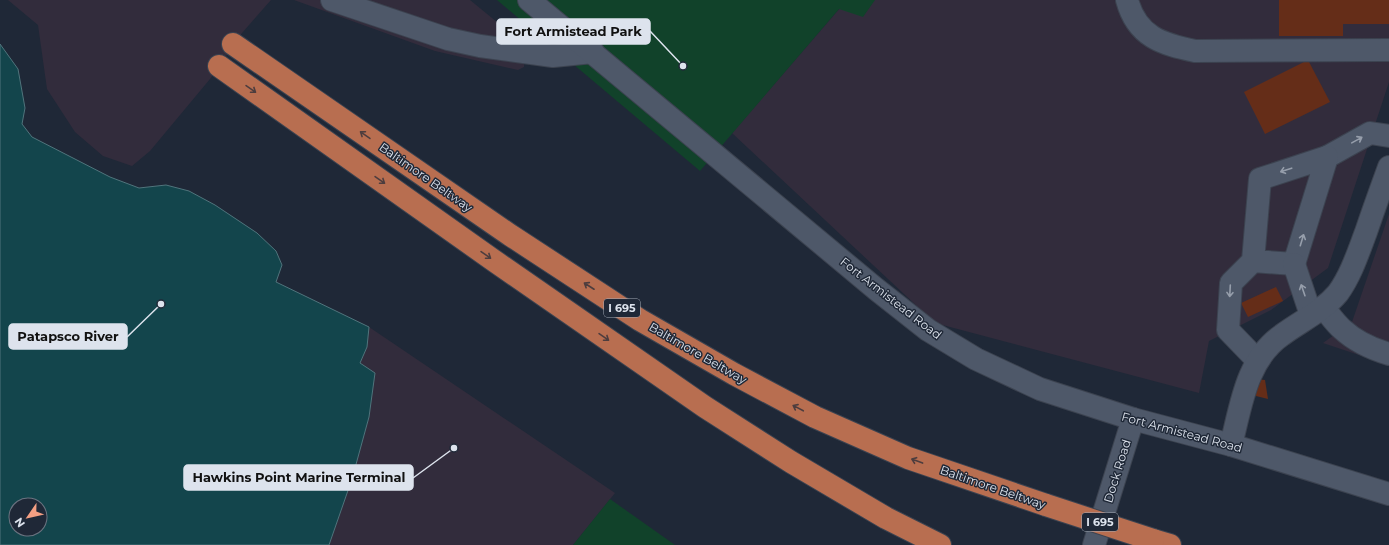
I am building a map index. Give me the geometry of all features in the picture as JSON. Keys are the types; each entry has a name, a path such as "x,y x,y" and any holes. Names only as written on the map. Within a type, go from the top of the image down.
{"highway":[{"name":"Baltimore Beltway","path":"233,44 510,235 640,320 734,374 816,417 908,458 1161,542"},
{"name":"I 695","path":"219,66 493,260 705,407 791,462 886,518 940,545"}],"street":[{"path":"332,0 448,39 480,46 553,56 593,52"},
{"name":"Fort Armistead Road","path":"529,0 864,279 928,330 976,359 1040,389 1133,419 1231,445 1389,494"},
{"path":"1128,0 1130,11 1140,26 1151,37 1169,45 1195,51 1389,50"},
{"path":"1257,360 1228,330 1231,283 1253,261 1260,179 1327,157 1370,133 1389,136"},
{"path":"1327,157 1294,264 1317,311 1354,339 1376,350 1389,354"},
{"path":"1231,445 1247,382 1257,360 1280,336 1317,311 1338,293 1357,258 1389,167"},
{"path":"1253,261 1294,264"},
{"name":"Dock Road","path":"1094,545 1133,419"}],"shaded area":[{"path":"8,0 271,0 242,33 210,79 150,151 132,166 103,156 75,132 47,89 38,25"},
{"path":"294,0 470,0 525,45 524,67 518,70 435,51"},
{"path":"497,0 875,0 863,17 839,9 700,171"},
{"path":"847,0 1389,0 1389,82 1328,268 1271,310 1209,341 1199,393 935,323 732,133"},
{"path":"0,44 18,69 25,108 22,124 32,137 110,177 139,188 166,185 189,191 215,205 257,233 276,251 282,265 276,282 369,327 367,347 360,363 375,373 369,417 352,479 329,545 0,545"},
{"path":"1389,214 1389,365 1323,343 1352,322"},
{"path":"369,327 615,493 573,545 329,545 352,479 369,417 375,373 360,363 367,347"},
{"path":"610,499 675,545 573,545"}],"building":[{"path":"1279,0 1389,0 1389,24 1343,24 1343,36 1279,36"},
{"path":"1308,60 1330,102 1265,134 1244,92"},
{"path":"1276,287 1283,301 1248,317 1241,303"},
{"path":"1257,379 1265,380 1268,399 1252,395"}],"place":[{"name":"Fort Armistead Park","path":"683,66"},
{"name":"Patapsco River","path":"161,304"},
{"name":"Hawkins Point Marine Terminal","path":"454,448"}]}
